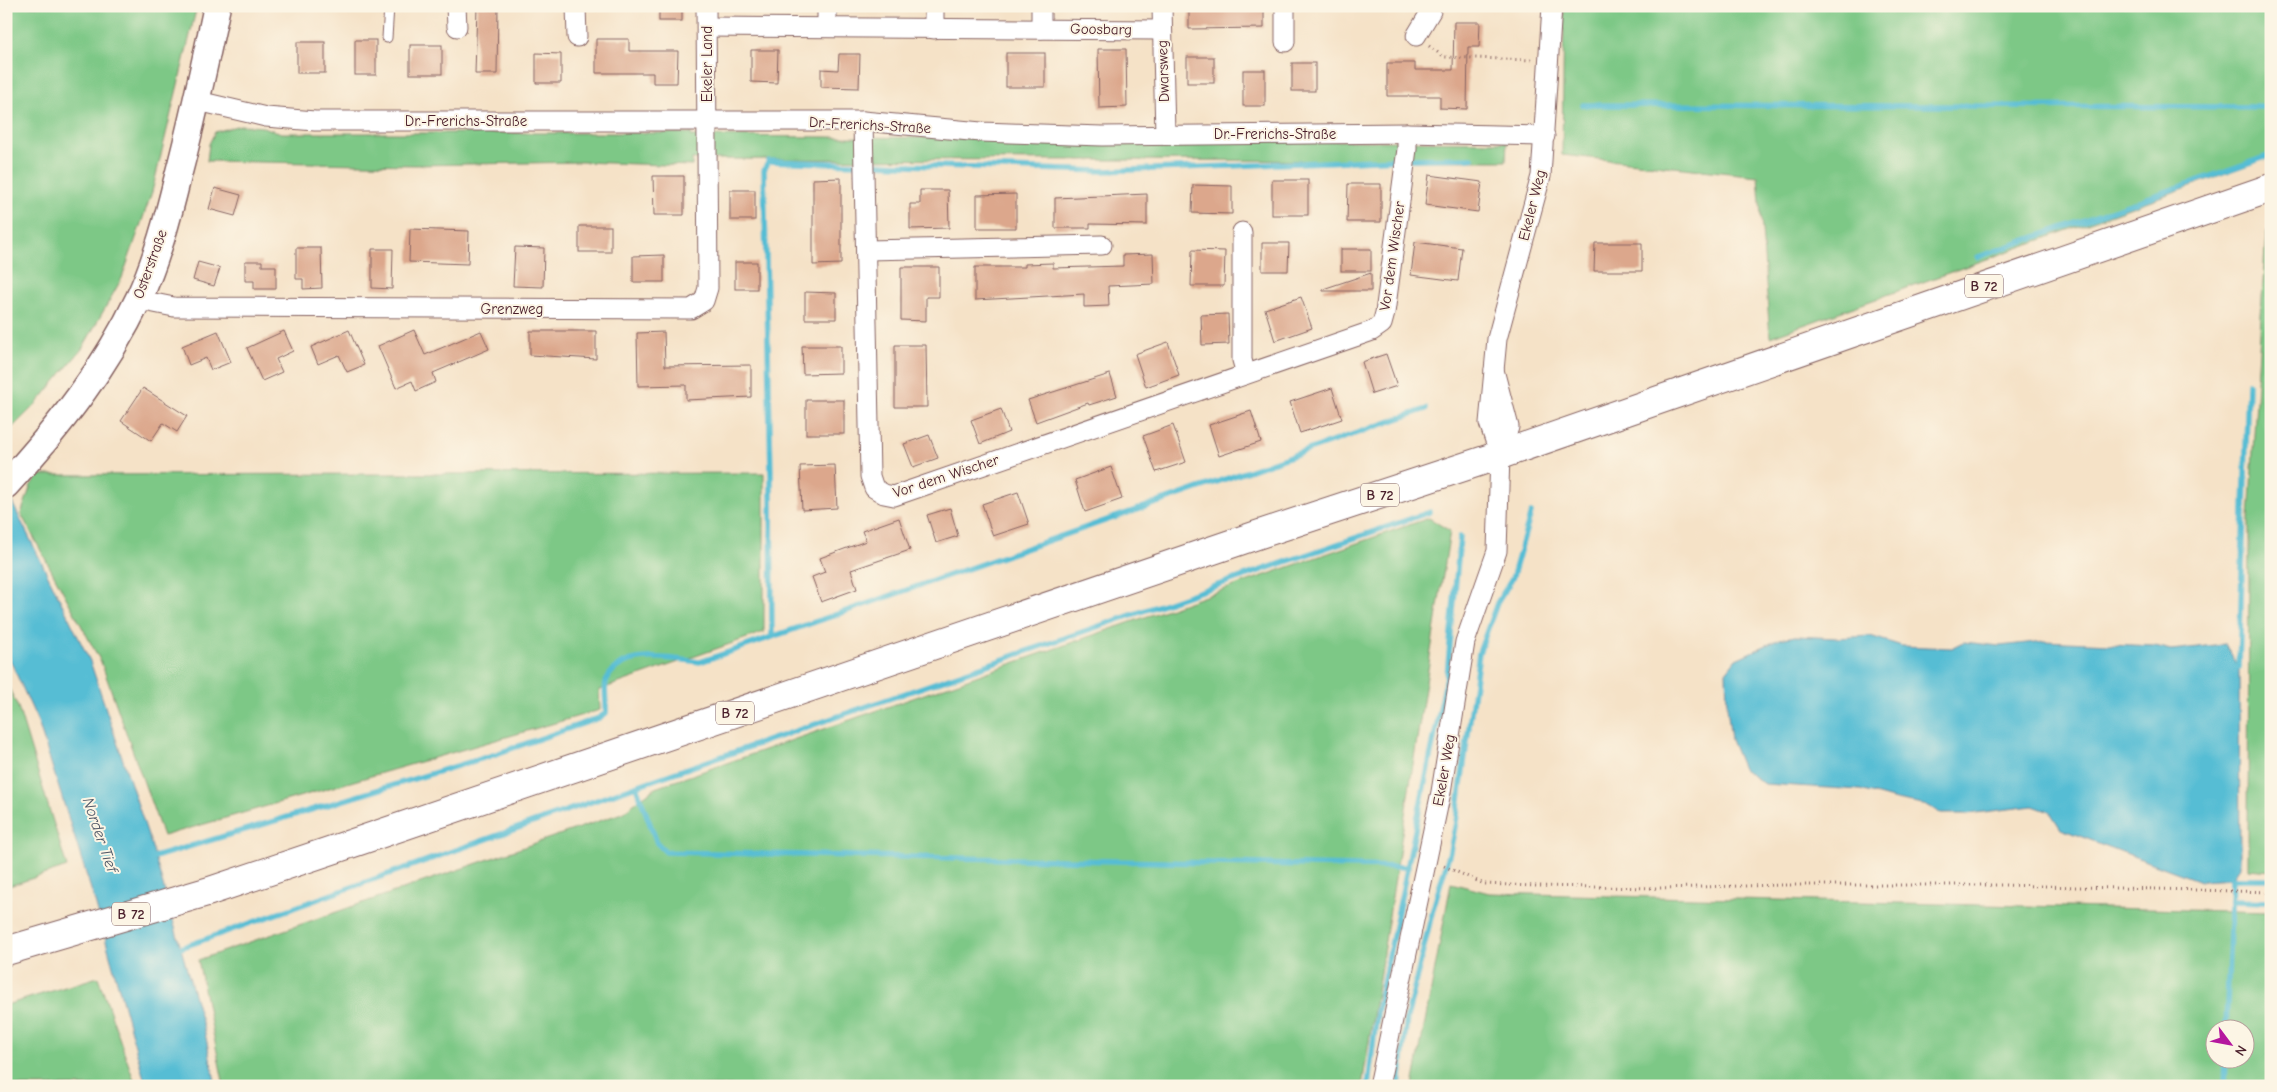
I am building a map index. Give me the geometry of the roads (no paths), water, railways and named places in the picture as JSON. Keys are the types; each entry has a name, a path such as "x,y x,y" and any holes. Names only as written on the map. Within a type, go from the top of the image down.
{"main road":[{"name":"B 72","path":"6,950 210,890 1260,534 1500,455 2271,188"}],"street":[{"name":"Osterstraße","path":"10,481 86,390 116,342 139,297 170,206 198,101 217,6"},
{"path":"456,6 456,27"},
{"path":"576,6 577,38"},
{"name":"Ekeler Land","path":"706,6 707,121"},
{"path":"827,6 827,26"},
{"path":"934,6 934,29"},
{"path":"1040,29 1041,6"},
{"name":"Dwarsweg","path":"1162,6 1165,135"},
{"path":"1284,6 1285,42"},
{"path":"1416,36 1431,11 1431,6"},
{"name":"Ekeler Weg","path":"1379,1086 1442,792 1466,642 1497,551 1500,455 1489,423 1494,370 1500,326 1542,176 1552,6"},
{"name":"Goosbarg","path":"707,28 827,26 934,29 1162,30"},
{"name":"Dr.-Frerichs-Straße","path":"198,101 266,117 315,121 863,121 981,132 1102,136 1407,133 1545,136"},
{"name":"Grenzweg","path":"139,297 149,302 174,307 691,309 704,301 708,288 707,121"},
{"name":"Vor dem Wischer","path":"863,121 870,476 874,488 884,494 894,496 1372,331 1382,324 1385,313 1407,133"},
{"path":"1242,232 1242,360 1246,374"},
{"path":"867,250 1102,244"}],"lane":[{"path":"387,38 389,6"}],"water":[{"name":"Norder Tief","path":"6,490 90,661 153,850 205,1033 216,1086 146,1086 96,905 38,722 6,651"},
{"path":"1795,636 1836,638 1870,636 1902,646 1952,648 1964,642 2000,646 2044,641 2154,646 2171,650 2225,644 2239,667 2240,867 2232,879 2200,881 2061,829 2050,812 2033,806 1967,814 1941,814 1929,806 1896,800 1860,790 1765,784 1743,769 1731,740 1726,672 1736,659 1780,639"}],"waterway":[{"path":"1583,105 2271,107"},
{"path":"1978,257 2271,155"},
{"path":"1412,159 1472,158"},
{"path":"870,164 1103,171 1401,159"},
{"path":"772,637 771,474 764,170 769,161 855,164"},
{"path":"2239,667 2248,383"},
{"path":"148,859 490,756 599,718 606,713 605,686 607,679 614,669 624,663 636,659 649,658 700,662 1426,409"},
{"path":"636,786 1430,512"},
{"path":"1399,1086 1407,1018 1456,822 1479,653 1497,603 1512,579 1531,513"},
{"path":"1368,1086 1377,1013 1447,676 1460,537"},
{"path":"175,950 636,786 657,843 666,852 1408,867"},
{"path":"2226,1020 2232,879 2271,879"},
{"path":"2231,901 2271,902"},
{"path":"2224,1086 2225,1070"}]}
